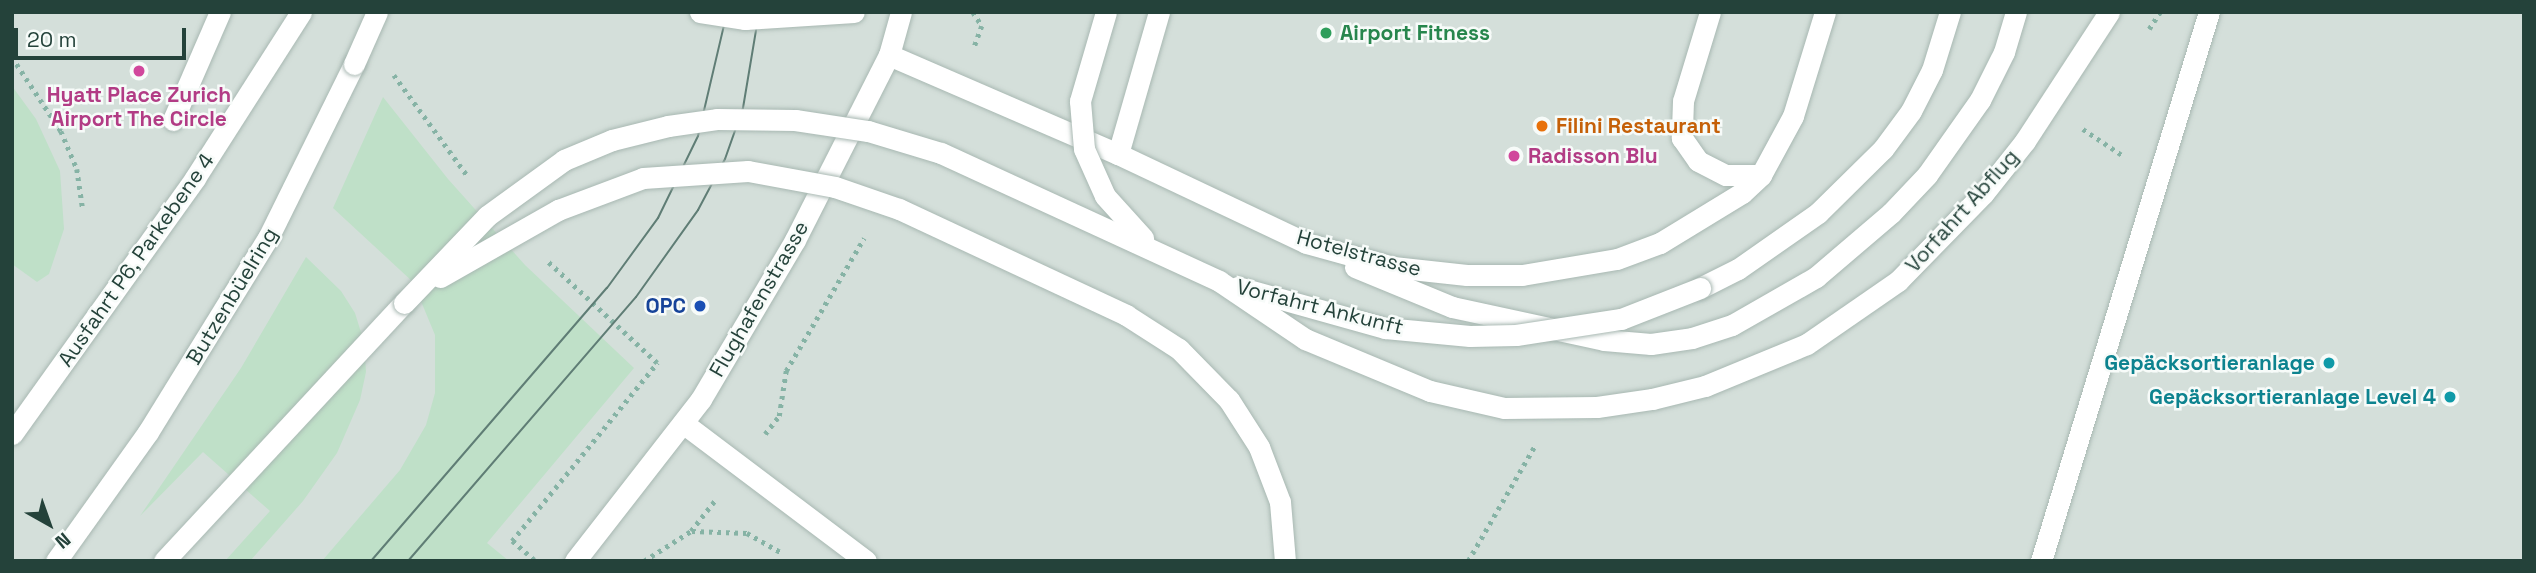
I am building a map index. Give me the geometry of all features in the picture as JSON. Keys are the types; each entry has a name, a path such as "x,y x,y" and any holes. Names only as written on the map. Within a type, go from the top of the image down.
{"street":[{"path":"173,120 220,12"},
{"name":"Ausfahrt P6, Parkebene 4","path":"12,434 195,178 301,12"},
{"name":"Butzenbüelring","path":"56,561 148,432 268,238 299,183 377,12"},
{"path":"700,12 758,19 854,12"},
{"name":"Flughafenstrasse","path":"575,561 682,423 795,240 889,55 901,12"},
{"path":"1106,12 1080,101 1084,149 1092,174 1120,216 1162,253"},
{"path":"1118,154 1159,12"},
{"path":"1710,12 1683,101 1682,138 1698,161 1726,175 1761,175"},
{"name":"Hotelstrasse","path":"889,55 1118,154 1306,243 1429,272 1522,275 1573,268 1660,243 1713,214 1761,175 1793,116 1825,12"},
{"name":"Vorfahrt Ankunft","path":"1219,281 1385,328 1470,336 1598,324 1700,288 1738,269 1818,213 1883,149 1911,111 1933,70 1951,12"},
{"path":"1306,243 1410,293 1498,319 1604,340 1651,344 1692,338 1732,325 1816,277 1891,214 1927,175 1980,100 2004,52 2016,12"},
{"name":"Vorfahrt Abflug","path":"1219,281 1305,340 1345,359 1430,391 1504,408 1597,407 1704,386 1807,344 1898,281 1983,194 2025,141 2109,12"},
{"path":"2041,561 2209,12"},
{"path":"164,561 487,216 564,160 626,136 718,119 795,120 904,140 1162,253 1219,281"},
{"path":"404,303 509,234 558,210 643,178 748,171 835,187 899,209 1126,315 1179,349 1229,400 1259,447 1280,502 1285,561"},
{"path":"682,423 866,561"}],"path":[{"path":"974,12 982,26"},
{"path":"12,57 61,131 77,169 83,210"},
{"path":"2074,122 2132,162"},
{"path":"779,415 786,371 868,231"},
{"path":"535,561 512,541 657,363"},
{"path":"644,561 691,531 747,533 795,561"}],"shaded area":[{"path":"12,12 2524,12 2524,561 12,561"}],"green space":[{"path":"12,86 36,119 60,171 64,229 49,274 37,282 12,264"},
{"path":"383,97 448,179 525,265 634,368 487,543 509,561 322,561 400,470 426,425 435,393 435,335 413,282 333,208"},
{"path":"306,257 341,291 355,313 364,342 366,372 360,400 337,453 303,501 250,561 225,561 270,511 203,452 140,516 241,368"}],"tram line":[{"path":"371,561 607,288 658,218 698,136 727,12"},
{"path":"408,561 636,297 698,210 725,159 743,108 759,12"}],"place":[{"name":"Airport Fitness","path":"1326,33"},
{"name":"Hyatt Place Zurich Airport The Circle","path":"139,71"},
{"name":"Filini Restaurant","path":"1542,126"},
{"name":"Radisson Blu","path":"1514,156"},
{"name":"OPC","path":"700,306"},
{"name":"Gepäcksortieranlage","path":"2329,363"},
{"name":"Gepäcksortieranlage Level 4","path":"2450,397"}]}
